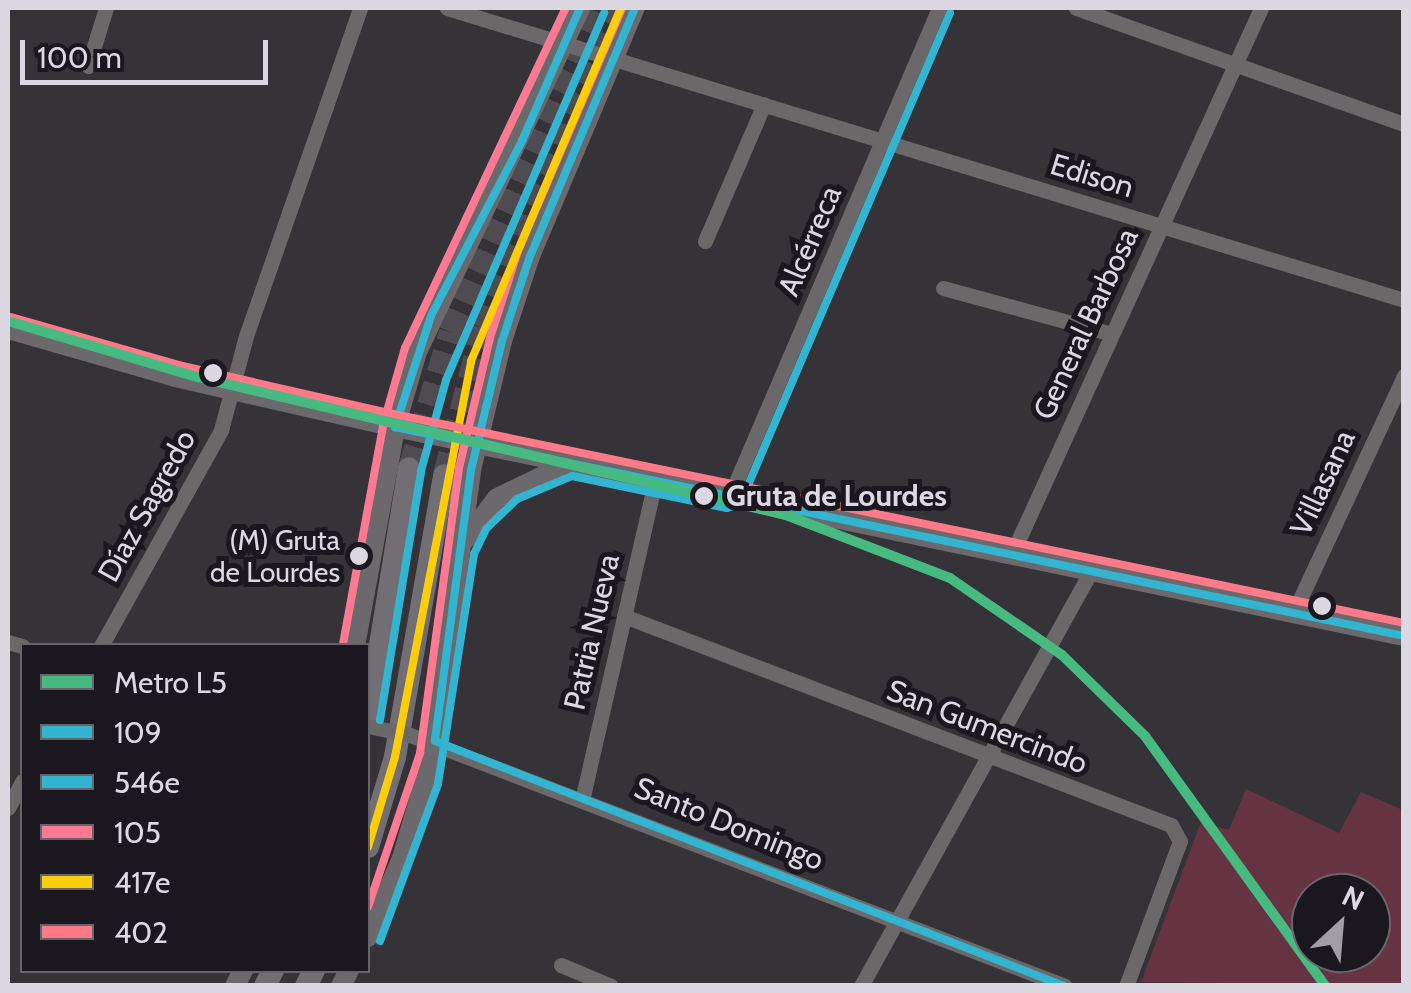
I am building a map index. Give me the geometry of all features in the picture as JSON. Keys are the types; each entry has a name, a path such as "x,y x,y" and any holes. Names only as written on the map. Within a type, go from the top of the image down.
{"highway":[{"path":"370,706 410,468"},
{"path":"370,840 395,757 444,475"}],"main road":[{"path":"357,643 395,426 431,316 580,8"},
{"path":"370,932 411,833 436,741 477,442 525,270 635,8"},
{"path":"8,330 234,390 395,426 1404,636"},
{"path":"462,550 497,498 571,463"}],"street":[{"path":"88,66 106,8"},
{"name":"Díaz Sagredo","path":"103,643 211,452 234,390 246,336 360,8"},
{"name":"Edison","path":"448,8 1404,300"},
{"name":"Alcérreca","path":"730,496 939,8"},
{"path":"1076,8 1404,124"},
{"name":"General Barbosa","path":"1012,554 1260,8"},
{"path":"705,241 764,104"},
{"path":"942,288 1112,334"},
{"name":"Villasana","path":"1293,614 1404,376"},
{"name":"Patria Nueva","path":"582,796 654,481"},
{"path":"861,986 893,919 1090,571"},
{"name":"San Gumercindo","path":"624,616 1177,832 1180,841 1126,986"},
{"name":"Santo Domingo","path":"370,726 436,741 1065,986"},
{"path":"8,808 20,786"},
{"path":"561,966 612,986"}],"shaded area":[{"path":"1246,789 1339,833 1361,792 1403,810 1403,985 1141,982 1201,822 1229,830"}],"tunnel":[{"path":"409,468 450,332 593,8"},
{"path":"444,475 482,328 621,8"}],"metro line":[{"name":"L5","path":"8,321 197,377 786,515 950,578 1062,655 1145,736 1325,986"}],"transit line":[{"name":"105","path":"343,643 383,425 405,348 566,8"},
{"name":"109","path":"580,8 522,141 431,316 395,427 1404,636"},
{"name":"417e","path":"370,840 395,757 471,361 621,8"},
{"name":"105","path":"370,901 420,753 459,468 490,338 518,251 622,8"},
{"name":"109","path":"635,8 530,256 502,341 471,470 435,741 1064,986"},
{"name":"546e","path":"380,720 421,471 446,380 604,13"},
{"name":"546e","path":"380,941 438,784 474,554 486,529 517,499 572,476 727,508 740,504 950,13"},
{"name":"402","path":"11,317 178,365 398,415 1404,623"}],"place":[{"name":"Gruta de Lourdes","path":"704,496"},
{"name":"(M) Gruta de Lourdes","path":"359,556"}]}
